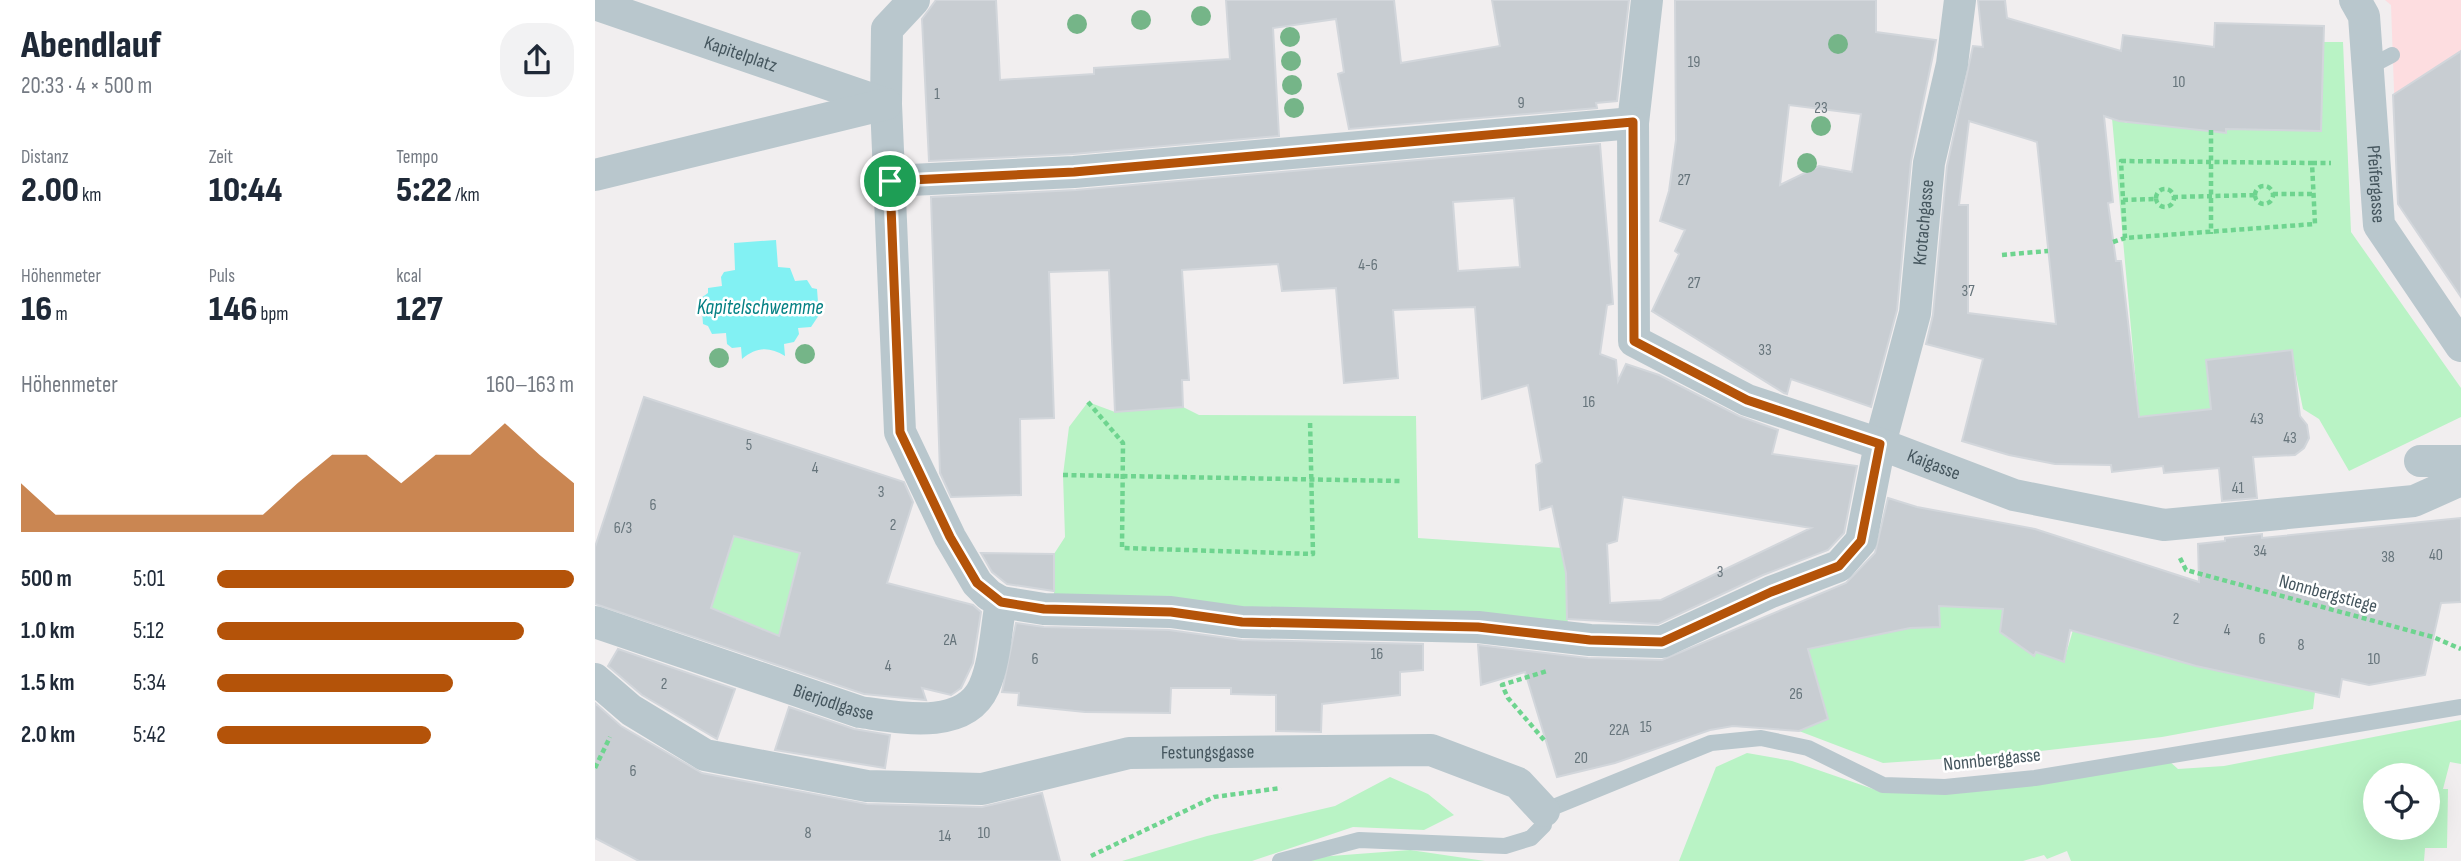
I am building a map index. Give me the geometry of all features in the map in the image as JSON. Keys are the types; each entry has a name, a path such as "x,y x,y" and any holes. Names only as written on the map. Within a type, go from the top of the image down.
{"street":[{"path":"914,0 887,29 886,104 900,432 950,537 977,583 1001,602"},
{"name":"Kaigasse","path":"1647,0 1633,122 1634,341 1747,400 1880,444 2014,495 2164,526 2414,501 2461,480"},
{"name":"Krotachgasse","path":"1001,602 1044,609 1171,612 1242,622 1478,627 1590,640 1662,642 1771,592 1839,566 1861,541 1880,444 1915,313 1929,163 1952,64 1960,0"},
{"name":"Pfeifergasse","path":"2355,0 2364,16 2380,61 2379,225 2461,346"},
{"name":"Kapitelplatz","path":"595,4 886,104"},
{"path":"595,175 886,104"},
{"path":"890,181 1074,181 1633,122"},
{"path":"2420,461 2461,461"},
{"name":"Bierjodlgasse","path":"595,622 860,712 932,718 957,712 972,704 984,688 1001,602"},
{"name":"Festungsgasse","path":"595,679 631,710 705,755 867,786 982,789 1129,753 1431,750 1518,783 1544,811"}],"lane":[{"name":"Nonnberggasse","path":"1544,811 1711,743 1761,738 1808,748 1883,785 1945,787 2035,779 2461,707"},
{"path":"1280,861 1359,840 1505,846 1531,838 1544,825 1544,811"}],"path":[{"path":"2211,130 2211,234"},
{"path":"2125,238 2121,162 2331,163"},
{"path":"2113,242 2125,238 2211,234 2315,224 2312,163"},
{"path":"2255,195 2256,190 2265,186 2273,194 2313,194"},
{"path":"2123,200 2156,199 2165,207 2172,204 2173,197 2171,192 2164,189 2158,192 2156,199"},
{"path":"2255,195 2260,202 2266,203 2273,194"},
{"path":"2173,197 2255,195"},
{"path":"2002,255 2048,251"},
{"path":"1088,402 1123,443 1122,548 1313,554 1310,421"},
{"path":"1063,475 1400,481"},
{"name":"Nonnbergstiege","path":"2186,570 2433,637 2461,649"},
{"path":"1544,740 1508,698 1502,685 1559,667"},
{"path":"1091,856 1214,797 1294,786"}],"shaded area":[{"path":"2385,0 2461,0 2461,297 2398,204 2391,5"}],"green space":[{"path":"2323,42 2343,42 2351,232 2461,388 2461,417 2349,471 2319,419 2303,409 2291,350 2206,360 2211,409 2139,417 2112,118 2127,123 2128,118 2226,133 2226,129 2321,131"},
{"path":"1088,402 1115,412 1183,407 1199,415 1416,416 1418,538 1562,548 1566,573 1568,629 1054,602 1054,554 1065,537 1063,475 1069,427"},
{"path":"689,524 800,553 779,636 711,608 719,583"},
{"path":"1939,606 2018,610 2002,624 2000,633 2025,640 2023,648 2034,656 2036,652 2064,661 2073,630 2317,675 2313,709 2162,737 2015,754 1883,763 1799,731 1828,719 1807,649 1891,632 1892,628 1940,627"},
{"path":"2461,720 2461,764 2450,762 2443,789 2448,789 2447,848 2425,848 2424,861 2071,861 2067,851 2047,859 2044,855 2023,861 1679,861 1716,767 1747,753 1792,761 1876,790 2169,761 2178,769 2224,766"},
{"path":"1390,777 1428,794 1454,815 1424,830 1353,827 1252,861 1122,861 1207,836 1335,806"},
{"path":"1410,850 1485,861 1309,861 1318,857"}],"water":[{"name":"Kapitelschwemme","path":"776,240 778,267 790,268 795,281 807,280 812,288 817,289 819,315 811,327 798,328 799,334 794,342 784,344 785,356 763,349 742,359 741,347 732,348 727,344 726,333 712,334 708,326 703,324 701,298 708,293 708,288 722,286 721,277 724,272 735,270 734,243"}],"building":[{"path":"936,0 996,0 1000,80 1094,74 1094,68 1230,59 1226,0 1394,0 1401,63 1500,46 1492,0 1629,0 1617,101 1596,103 1597,108 1349,129 1338,74 1344,72 1336,19 1273,28 1279,136 1073,154 929,161 922,19"},
{"path":"1675,0 1876,0 1876,32 1936,40 1911,161 1897,310 1871,407 1791,379 1787,394 1784,393 1652,311 1679,254 1675,251 1685,230 1660,221 1669,191 1676,140","holes":["1789,105 1861,114 1852,172 1819,166 1780,185"]},
{"path":"1978,0 2005,0 2007,18 2121,51 2123,35 2214,47 2215,23 2324,26 2321,131 2226,129 2226,133 2119,121 2104,116 2113,202 2108,203 2116,261 2121,261 2139,417 2211,409 2206,360 2292,350 2300,416 2307,425 2309,438 2304,448 2295,455 2253,457 2257,498 2222,501 2219,468 2164,473 2163,466 2112,472 2111,465 2055,464 2009,455 1962,441 1983,359 1926,344 1933,315 1947,166 1973,46 1983,47","holes":["1969,121 2037,142 2056,324 1968,313 1968,205 1959,205"]},
{"path":"2461,51 2461,297 2398,204 2393,95"},
{"path":"1600,144 1613,304 1607,305 1600,354 1616,360 1618,381 1626,364 1659,375 1739,416 1778,430 1772,454 1857,466 1844,533 1828,550 1763,575 1658,624 1567,619 1566,573 1552,506 1540,510 1536,465 1542,462 1528,385 1482,399 1475,307 1393,310 1398,378 1344,383 1336,288 1282,291 1278,264 1182,270 1189,380 1182,380 1183,407 1115,412 1109,270 1049,272 1054,418 1020,419 1021,495 951,497 940,473 931,197 1076,190","holes":["1514,198 1520,267 1458,271 1453,202","1623,497 1811,528 1661,600 1610,603 1607,544 1617,541"]},
{"path":"644,397 904,482 913,502 887,583 973,605 981,612 973,663 961,688 951,695 922,688 926,700 864,694 595,604 595,547","holes":["734,536 800,553 779,636 711,608"]},
{"path":"1888,498 1917,507 2035,529 2199,582 2198,544 2262,534 2262,538 2461,518 2461,602 2441,603 2425,675 2369,685 2342,679 2339,697 2196,666 2070,630 2064,662 2036,652 2034,656 2000,632 2003,609 1939,606 1940,627 1910,628 1808,649 1828,719 1799,731 1733,726 1710,730 1615,763 1557,777 1525,672 1481,685 1478,645 1588,658 1662,660 1846,583 1875,553"},
{"path":"981,553 1054,554 1054,591 1007,584 992,572"},
{"path":"1016,623 1044,627 1169,630 1242,640 1423,644 1423,670 1400,672 1400,695 1322,704 1321,732 1276,731 1276,695 1231,694 1231,688 1171,688 1170,713 1085,712 1018,705 1019,693 1002,692"},
{"path":"618,649 735,689 717,739 642,695 608,666"},
{"path":"595,703 621,726 702,773 867,804 982,807 1042,793 1060,861 639,861 595,838"},
{"path":"789,707 854,729 890,735 885,768 775,750"}],"route":[{"path":"1633,122 1634,341 1747,400 1880,444 1861,541 1839,566 1771,592 1662,642 1590,640 1478,627 1242,622 1171,612 1044,609 1001,602 977,583 950,537 900,432 890,181 1074,172 1633,122"}]}
